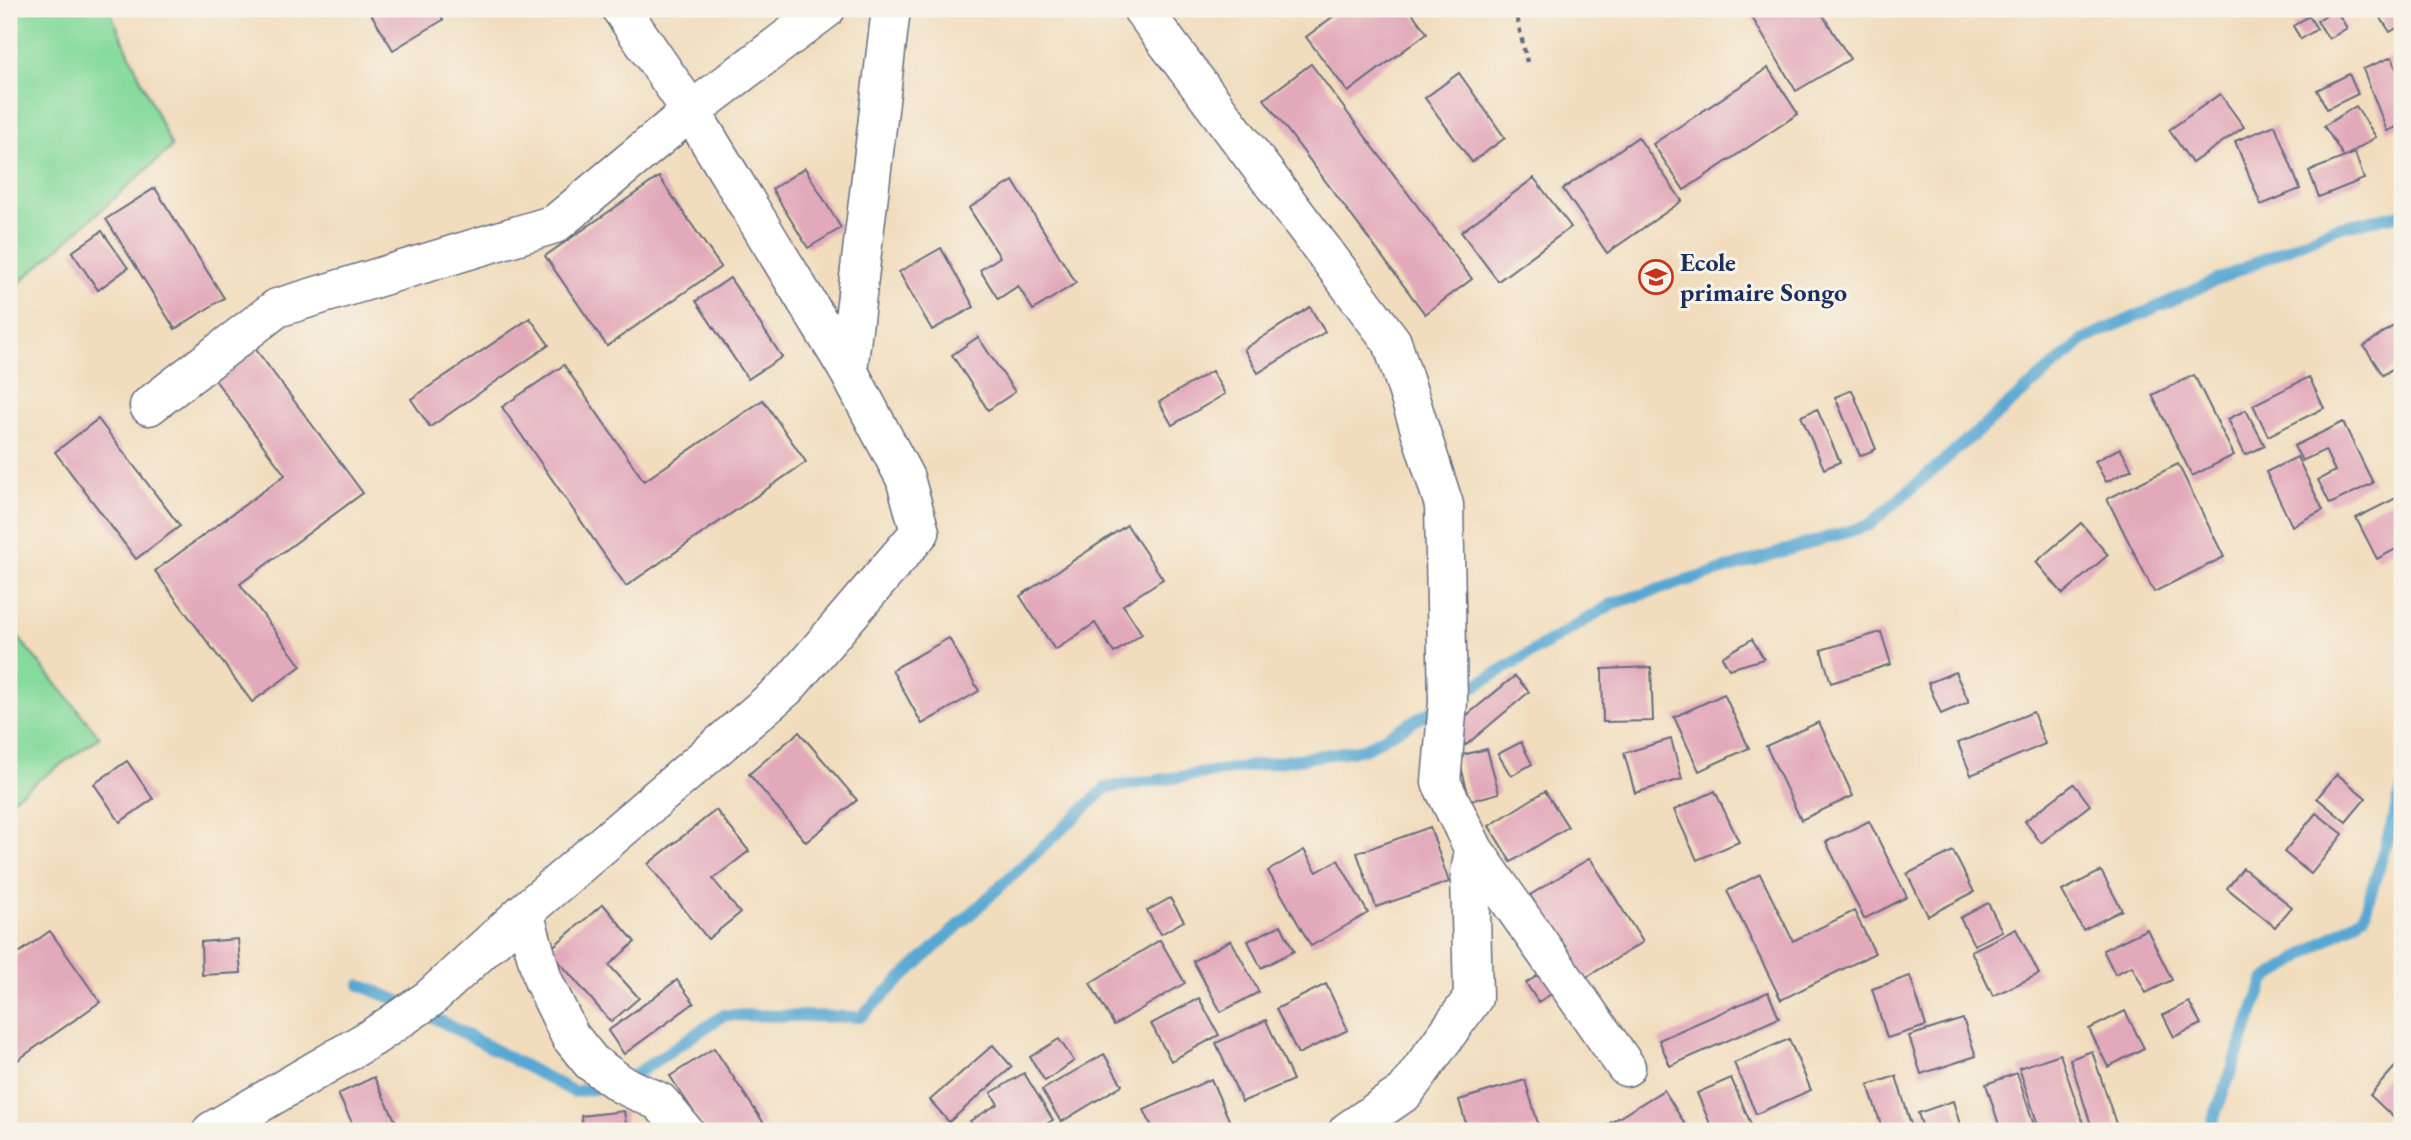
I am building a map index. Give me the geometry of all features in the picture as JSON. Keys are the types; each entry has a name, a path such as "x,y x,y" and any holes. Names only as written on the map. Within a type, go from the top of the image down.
{"street":[{"path":"212,1131 373,1037 416,1008 787,687 920,532 905,478 848,370 691,111 621,9"},
{"path":"149,406 278,308 555,225 691,111 826,9"},
{"path":"848,370 891,9"},
{"path":"1142,9 1392,342 1444,505 1448,702 1441,782 1474,850 1626,1067"},
{"path":"1348,1131 1405,1092 1473,998 1470,873 1474,850"},
{"path":"524,912 543,980 570,1036 591,1062 621,1084 660,1102 684,1131"}],"path":[{"path":"1515,9 1527,62"}],"green space":[{"path":"9,9 109,9 172,147 9,292"},
{"path":"9,626 100,737 9,801"}],"building":[{"path":"368,9 437,9 443,20 393,50"},
{"path":"1343,9 1409,9 1427,33 1348,92 1306,37"},
{"path":"1747,9 1819,9 1850,59 1796,91"},
{"path":"2335,9 2347,28 2329,39 2317,21"},
{"path":"2375,9 2402,9 2402,25 2390,32"},
{"path":"2309,16 2317,29 2301,39 2293,26"},
{"path":"2392,57 2402,83 2402,125 2387,131 2363,69"},
{"path":"1311,64 1472,279 1425,314 1264,99"},
{"path":"1768,68 1798,114 1684,190 1653,144"},
{"path":"1459,73 1505,138 1472,162 1425,98"},
{"path":"2349,74 2358,94 2327,109 2317,90"},
{"path":"2220,94 2244,127 2192,163 2169,130"},
{"path":"2356,106 2376,137 2344,157 2324,126"},
{"path":"2275,125 2300,189 2261,205 2235,141"},
{"path":"1638,137 1682,201 1607,253 1563,189"},
{"path":"2355,153 2364,179 2319,197 2309,171"},
{"path":"805,168 841,228 808,248 772,189"},
{"path":"659,177 721,267 607,346 545,256"},
{"path":"1534,178 1571,227 1498,281 1461,232"},
{"path":"1013,181 1076,283 1033,310 1018,286 998,299 980,270 1000,257 969,208"},
{"path":"155,188 224,298 175,329 106,219"},
{"path":"102,231 128,268 98,290 72,252"},
{"path":"941,248 974,307 932,330 899,272"},
{"path":"730,278 782,357 748,379 696,301"},
{"path":"1310,307 1325,332 1258,373 1244,349"},
{"path":"530,318 549,345 430,427 411,399"},
{"path":"2402,320 2402,362 2383,375 2364,346"},
{"path":"978,337 1015,392 988,410 952,355"},
{"path":"251,343 363,493 240,584 301,666 252,702 155,571 285,475 210,373"},
{"path":"564,365 644,481 763,400 806,462 626,586 502,407"},
{"path":"1212,371 1225,394 1172,425 1159,402"},
{"path":"2194,375 2234,455 2192,476 2152,395"},
{"path":"2309,377 2324,408 2268,436 2253,405"},
{"path":"1852,390 1876,449 1860,456 1835,397"},
{"path":"1817,409 1840,462 1824,469 1801,416"},
{"path":"2246,410 2265,446 2245,455 2228,419"},
{"path":"98,419 180,526 136,559 55,452"},
{"path":"2343,422 2373,483 2330,504 2318,480 2335,471 2325,450 2302,461 2294,446"},
{"path":"2120,448 2132,469 2106,482 2095,461"},
{"path":"2297,457 2323,510 2292,526 2266,472"},
{"path":"2178,464 2224,557 2154,592 2107,499"},
{"path":"2396,498 2402,510 2402,546 2377,559 2356,518"},
{"path":"2081,523 2108,555 2063,594 2036,562"},
{"path":"1127,525 1163,579 1123,605 1142,634 1114,653 1095,623 1055,650 1020,596"},
{"path":"1881,632 1891,664 1831,683 1821,650"},
{"path":"949,638 979,691 922,724 892,670"},
{"path":"1752,639 1764,659 1729,669 1722,657"},
{"path":"1651,667 1653,721 1603,722 1602,669"},
{"path":"1955,672 1969,702 1941,714 1928,683"},
{"path":"1515,676 1529,692 1466,745 1451,728"},
{"path":"1724,694 1749,748 1699,771 1674,717"},
{"path":"2033,712 2045,744 1971,775 1958,743"},
{"path":"1819,722 1853,796 1801,820 1766,746"},
{"path":"799,732 857,800 806,842 749,774"},
{"path":"1671,739 1682,779 1635,793 1624,753"},
{"path":"1521,742 1532,764 1511,776 1498,754"},
{"path":"1487,749 1499,793 1470,801 1458,756"},
{"path":"127,761 153,799 120,822 94,784"},
{"path":"2337,774 2366,798 2346,822 2317,798"},
{"path":"2074,784 2090,805 2041,843 2025,821"},
{"path":"1545,791 1568,827 1511,862 1489,826"},
{"path":"1715,791 1739,842 1697,860 1674,810"},
{"path":"716,810 749,851 713,879 740,913 708,939 648,864"},
{"path":"2316,813 2343,834 2311,874 2284,852"},
{"path":"1869,821 1907,897 1864,919 1826,842"},
{"path":"1430,827 1449,882 1376,907 1357,853"},
{"path":"1304,850 1317,872 1338,860 1368,913 1311,946 1268,871"},
{"path":"1953,851 1974,892 1928,916 1907,874"},
{"path":"1590,858 1643,942 1582,980 1530,895"},
{"path":"2243,868 2292,907 2275,927 2227,888"},
{"path":"2101,871 2122,910 2083,930 2062,891"},
{"path":"1760,874 1793,941 1854,911 1875,953 1781,1000 1727,891"},
{"path":"1170,898 1184,921 1161,934 1147,911"},
{"path":"1988,903 2002,931 1974,945 1960,918"},
{"path":"603,904 635,942 609,965 639,998 611,1022 549,950"},
{"path":"1281,925 1294,951 1261,968 1248,941"},
{"path":"2016,929 2039,974 1993,996 1971,951"},
{"path":"2147,929 2172,980 2146,993 2132,966 2115,974 2103,950"},
{"path":"50,931 100,1002 9,1066 9,960"},
{"path":"238,939 241,973 202,975 201,942"},
{"path":"1160,940 1185,983 1114,1025 1090,983"},
{"path":"1231,940 1259,992 1221,1012 1193,961"},
{"path":"1548,969 1560,989 1538,1002 1526,983"},
{"path":"1910,976 1926,1026 1887,1038 1872,989"},
{"path":"677,980 694,1003 624,1054 608,1031"},
{"path":"1326,984 1348,1030 1298,1054 1276,1009"},
{"path":"1768,992 1779,1018 1670,1066 1659,1040"},
{"path":"1199,998 1219,1035 1171,1061 1151,1024"},
{"path":"2189,1002 2201,1024 2174,1037 2163,1015"},
{"path":"2125,1011 2144,1048 2108,1067 2089,1029"},
{"path":"1963,1019 1976,1056 1921,1074 1909,1036"},
{"path":"1266,1020 1293,1080 1242,1102 1216,1043"},
{"path":"1059,1039 1074,1061 1045,1081 1030,1057"},
{"path":"1789,1039 1811,1090 1756,1114 1734,1063"},
{"path":"993,1045 1012,1067 949,1122 930,1100"},
{"path":"714,1048 765,1125 756,1131 706,1131 670,1076"},
{"path":"2092,1051 2117,1127 2103,1131 2093,1131 2070,1059"},
{"path":"1104,1054 1122,1085 1061,1122 1042,1090"},
{"path":"2060,1054 2086,1131 2040,1131 2019,1068"},
{"path":"2402,1059 2402,1109 2394,1118 2370,1095"},
{"path":"1024,1073 1053,1120 1034,1131 977,1131 970,1121 998,1104 991,1093"},
{"path":"2017,1073 2034,1125 2014,1131 2001,1131 1986,1084"},
{"path":"1896,1076 1913,1131 1883,1131 1868,1085"},
{"path":"374,1077 396,1122 377,1131 356,1131 338,1094"},
{"path":"1731,1078 1751,1124 1734,1131 1713,1131 1697,1093"},
{"path":"1211,1079 1234,1131 1154,1131 1144,1110"},
{"path":"1525,1080 1539,1127 1526,1131 1468,1131 1459,1100"},
{"path":"1664,1090 1689,1131 1604,1131 1602,1128"},
{"path":"1953,1101 1962,1131 1924,1131 1918,1113"},
{"path":"624,1111 627,1131 583,1131 581,1116"}],"waterway":[{"path":"627,1080 724,1015 860,1017 1106,788 1364,749 1614,603 1869,525 2085,339 2334,228 2402,214"},
{"path":"2209,1131 2265,980 2364,916 2402,790"},
{"path":"360,985 416,1008 574,1092 610,1086"}],"place":[{"name":"Ecole primaire Songo","path":"1656,277"}]}
